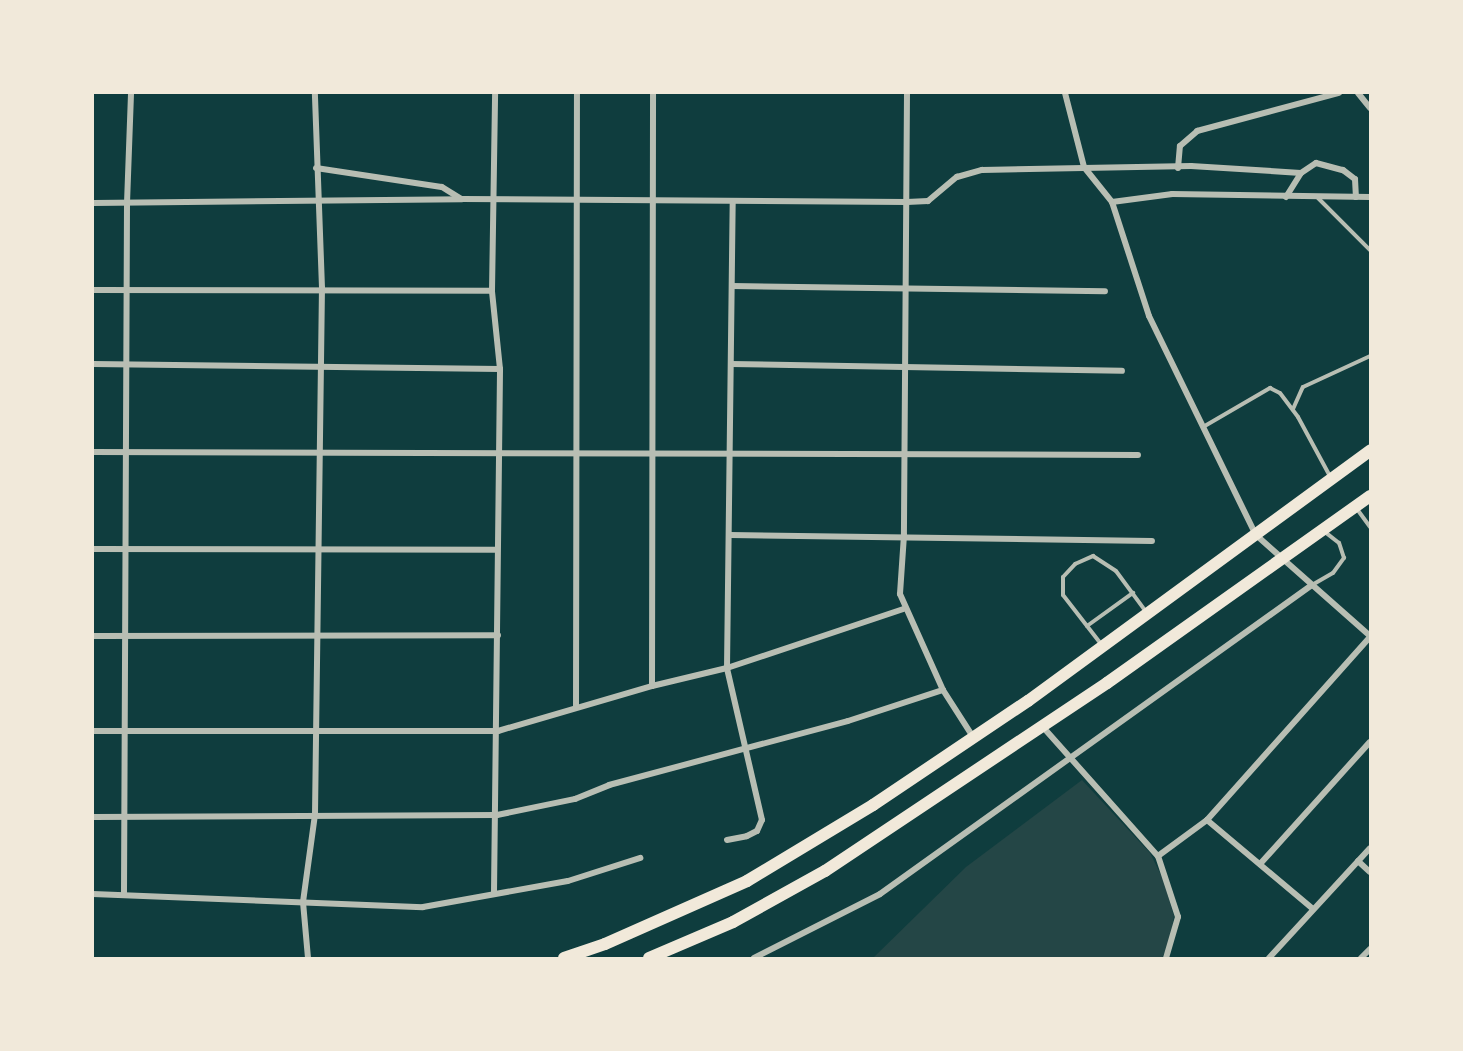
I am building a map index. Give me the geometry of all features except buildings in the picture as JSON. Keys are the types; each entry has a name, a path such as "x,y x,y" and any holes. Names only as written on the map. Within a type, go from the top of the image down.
{"highway":[{"path":"564,958 604,944 747,880 873,805 1102,646 1370,451"},
{"path":"649,958 733,922 825,871 1042,726 1370,495"}],"street":[{"path":"124,894 128,453 127,203 132,93"},
{"path":"308,958 303,902 315,814 320,635 318,550 322,288 317,201 315,93"},
{"path":"494,892 498,731 496,550 500,369 492,291 495,93"},
{"path":"576,707 577,93"},
{"path":"652,686 653,93"},
{"path":"907,93 904,536 900,594 903,609 943,690 973,737"},
{"path":"1065,93 1084,167 1112,202 1149,316 1256,535 1370,636 1207,820 1158,856"},
{"path":"1178,168 1180,146 1197,132 1338,93"},
{"path":"1358,93 1370,108"},
{"path":"1286,197 1301,172 1316,163 1343,170 1355,179 1356,197"},
{"path":"93,203 462,199 733,203 907,202 928,201 957,177 982,170 1084,167 1301,172"},
{"path":"316,168 442,188 462,199"},
{"path":"1112,202 1172,194 1370,197"},
{"path":"727,840 747,836 757,831 762,820 727,668 732,453 733,203"},
{"path":"732,286 905,286 1105,291"},
{"path":"93,290 322,288 492,291"},
{"path":"93,364 500,369"},
{"path":"731,364 1122,371"},
{"path":"93,452 1138,455"},
{"path":"730,535 1152,541"},
{"path":"93,549 496,550"},
{"path":"754,958 880,894 1071,761 1312,585"},
{"path":"93,731 498,731 652,686 727,668 903,609"},
{"path":"93,636 498,635"},
{"path":"93,817 315,814 497,815 575,799 609,785 745,750 943,690"},
{"path":"1042,726 1158,856 1178,917 1166,958"},
{"path":"1260,864 1370,742"},
{"path":"1207,820 1313,909"},
{"path":"1269,958 1370,848"},
{"path":"93,894 423,907 568,880 640,858"},
{"path":"1358,861 1370,872"},
{"path":"1361,958 1370,948"}],"lane":[{"path":"1318,198 1370,250"},
{"path":"1293,410 1303,387 1370,356"},
{"path":"1203,427 1270,388 1293,410 1332,480"},
{"path":"1355,506 1370,527"},
{"path":"1312,585 1333,573 1344,558 1339,543 1322,530"},
{"path":"1102,646 1063,595 1063,577 1075,564 1093,556 1116,571 1148,613"},
{"path":"1088,626 1133,593"}],"shaded area":[{"path":"1082,780 1150,853 1163,879 1174,916 1170,941 1162,958 873,958 966,867"}]}
